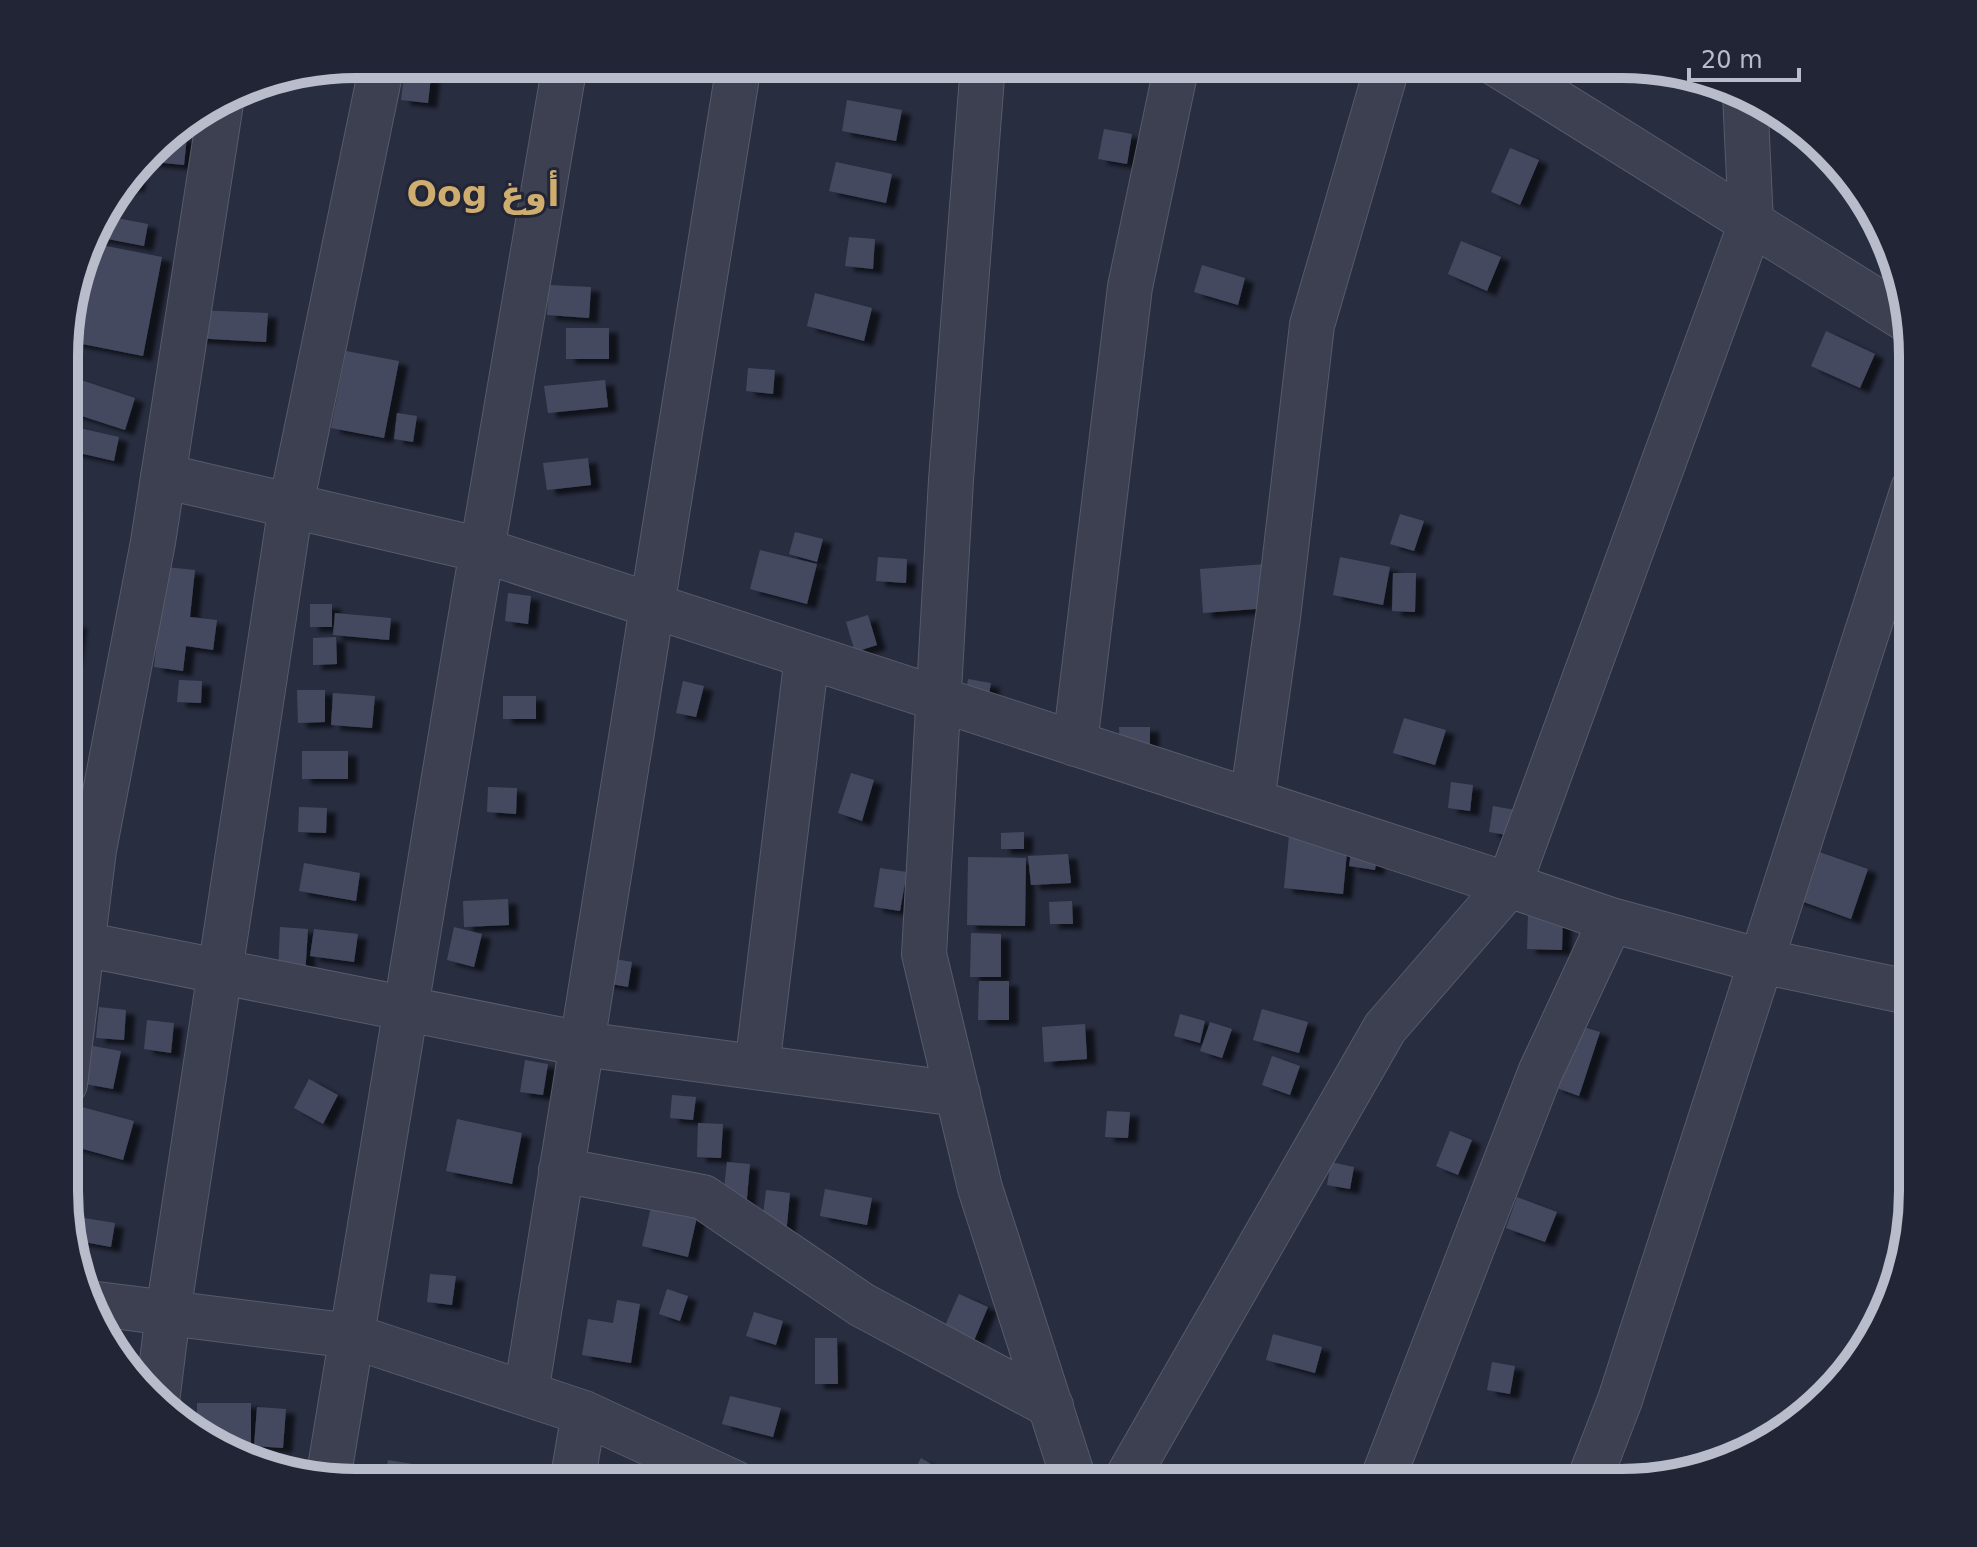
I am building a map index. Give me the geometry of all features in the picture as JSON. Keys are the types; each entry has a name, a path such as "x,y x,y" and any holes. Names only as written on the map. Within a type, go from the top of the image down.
{"street":[{"path":"159,1388 291,505 379,78"},
{"path":"330,1467 563,78"},
{"path":"526,1393 737,78"},
{"path":"982,78 951,480 924,954 980,1188 1071,1469"},
{"path":"1075,744 1130,287 1174,79"},
{"path":"1252,801 1278,617 1312,325 1384,79"},
{"path":"1520,79 1896,313"},
{"path":"1132,1469 1385,1028 1509,885 1751,223 1746,108"},
{"path":"79,977 94,850 153,542 219,114"},
{"path":"163,476 482,550 1611,920 1761,961 1898,990"},
{"path":"1593,1469 1620,1400 1899,533"},
{"path":"757,1067 807,656"},
{"path":"1387,1469 1540,1073 1611,920"},
{"path":"83,944 582,1044 958,1094"},
{"path":"561,1170 703,1197 862,1305 1051,1406"},
{"path":"103,1305 352,1336 584,1413 703,1468"},
{"path":"575,1468 584,1413"}],"building":[{"path":"404,78 431,78 428,103 401,100"},
{"path":"847,100 902,110 896,141 842,131"},
{"path":"1104,129 1132,134 1127,164 1098,159"},
{"path":"186,137 187,137 184,165 158,162"},
{"path":"1510,148 1539,160 1520,205 1491,192"},
{"path":"836,162 892,174 886,203 829,191"},
{"path":"115,218 148,224 144,246 105,238"},
{"path":"849,237 875,239 873,269 845,266"},
{"path":"1461,241 1501,257 1487,291 1448,274"},
{"path":"101,245 162,257 143,356 79,343 87,284"},
{"path":"1202,265 1245,278 1238,305 1194,292"},
{"path":"549,285 591,287 589,318 547,315"},
{"path":"815,293 872,308 864,341 807,326"},
{"path":"194,310 268,313 266,342 193,338"},
{"path":"566,328 609,328 609,359 566,359"},
{"path":"1826,331 1875,354 1860,388 1811,366"},
{"path":"346,351 399,361 384,438 331,428"},
{"path":"748,368 775,370 773,394 746,391"},
{"path":"78,379 135,398 125,430 78,415"},
{"path":"605,380 608,407 548,413 544,386"},
{"path":"397,413 417,416 413,442 394,439"},
{"path":"78,428 119,437 114,461 78,453"},
{"path":"588,458 591,485 547,490 543,463"},
{"path":"1400,514 1424,521 1414,551 1390,544"},
{"path":"795,532 823,539 817,562 789,554"},
{"path":"760,550 817,564 807,604 750,589"},
{"path":"878,557 907,559 906,583 876,581"},
{"path":"1340,557 1390,567 1383,605 1333,595"},
{"path":"1266,564 1269,608 1203,613 1200,569"},
{"path":"165,567 195,570 190,617 217,620 213,650 186,646 183,671 154,667"},
{"path":"1393,573 1416,573 1415,612 1392,611"},
{"path":"508,593 531,596 528,624 505,621"},
{"path":"310,604 332,604 332,627 310,627"},
{"path":"335,613 391,618 389,640 333,635"},
{"path":"868,615 877,645 855,652 846,622"},
{"path":"336,637 337,664 313,665 313,638"},
{"path":"968,679 991,683 984,721 961,717"},
{"path":"179,680 202,681 201,703 177,702"},
{"path":"683,681 704,686 696,717 676,713"},
{"path":"297,690 325,690 325,722 298,723"},
{"path":"333,693 375,696 372,728 331,725"},
{"path":"503,696 536,696 536,719 503,719"},
{"path":"1404,718 1446,730 1435,765 1393,753"},
{"path":"1119,727 1150,727 1150,752 1120,752"},
{"path":"302,751 348,751 348,779 302,779"},
{"path":"851,773 874,780 862,821 838,813"},
{"path":"1451,782 1473,785 1470,811 1448,808"},
{"path":"488,787 517,788 516,814 487,812"},
{"path":"1493,806 1516,810 1512,836 1489,832"},
{"path":"299,807 327,808 326,833 298,832"},
{"path":"1024,832 1024,849 1001,849 1001,833"},
{"path":"1289,836 1348,842 1343,894 1284,888"},
{"path":"1352,845 1378,849 1375,870 1349,866"},
{"path":"1805,847 1868,869 1851,919 1787,896"},
{"path":"1068,854 1071,883 1031,885 1028,856"},
{"path":"968,857 1026,858 1025,926 967,925"},
{"path":"304,863 360,873 356,901 299,891"},
{"path":"880,868 907,872 900,911 874,907"},
{"path":"508,899 509,925 464,927 463,901"},
{"path":"1072,901 1073,924 1050,924 1049,902"},
{"path":"1528,913 1563,914 1562,950 1527,949"},
{"path":"280,927 308,929 305,976 278,974"},
{"path":"454,927 482,934 474,967 447,960"},
{"path":"314,929 358,934 354,962 310,956"},
{"path":"971,933 1001,934 1001,977 970,977"},
{"path":"604,957 632,962 628,987 600,982"},
{"path":"979,981 1009,981 1009,1020 978,1020"},
{"path":"99,1007 126,1010 124,1040 96,1038"},
{"path":"1262,1009 1308,1022 1299,1053 1253,1040"},
{"path":"1180,1014 1205,1021 1200,1043 1174,1036"},
{"path":"147,1020 174,1023 171,1053 144,1049"},
{"path":"1210,1022 1232,1029 1222,1058 1200,1051"},
{"path":"1085,1024 1087,1059 1044,1062 1042,1027"},
{"path":"1574,1024 1600,1032 1579,1096 1554,1087"},
{"path":"93,1046 121,1051 113,1089 85,1084"},
{"path":"1272,1056 1300,1066 1290,1095 1262,1085"},
{"path":"525,1060 548,1064 543,1095 520,1092"},
{"path":"309,1079 338,1095 323,1124 294,1108"},
{"path":"672,1095 696,1097 693,1120 670,1118"},
{"path":"82,1107 134,1121 123,1160 79,1148"},
{"path":"1107,1111 1130,1112 1128,1138 1105,1137"},
{"path":"457,1119 522,1133 512,1184 446,1171"},
{"path":"698,1123 723,1124 721,1158 697,1157"},
{"path":"1450,1131 1472,1140 1458,1175 1436,1166"},
{"path":"727,1162 750,1164 746,1209 722,1206"},
{"path":"1331,1162 1354,1167 1350,1189 1327,1185"},
{"path":"825,1189 872,1198 867,1225 820,1216"},
{"path":"766,1190 790,1193 786,1235 761,1232"},
{"path":"1517,1197 1557,1212 1545,1242 1506,1228"},
{"path":"651,1207 697,1217 688,1257 642,1246"},
{"path":"80,1217 115,1223 111,1247 83,1242"},
{"path":"430,1274 456,1276 452,1305 427,1302"},
{"path":"667,1289 688,1296 680,1321 659,1314"},
{"path":"959,1294 988,1307 973,1343 943,1330"},
{"path":"617,1300 640,1304 631,1363 582,1355 588,1319 613,1323"},
{"path":"754,1312 783,1321 776,1345 746,1336"},
{"path":"1273,1334 1322,1347 1315,1373 1266,1360"},
{"path":"815,1338 837,1338 838,1384 815,1384"},
{"path":"1492,1362 1515,1366 1510,1394 1487,1390"},
{"path":"730,1396 781,1408 773,1437 722,1424"},
{"path":"197,1403 251,1403 251,1445 233,1440 197,1418"},
{"path":"257,1407 286,1409 283,1448 254,1446"},
{"path":"921,1458 938,1468 915,1468"},
{"path":"388,1460 413,1464 412,1468 387,1468"},
{"path":"685,1463 685,1468 612,1468"}],"district":[{"name":"Oog أوغ","path":"483,193"}]}
